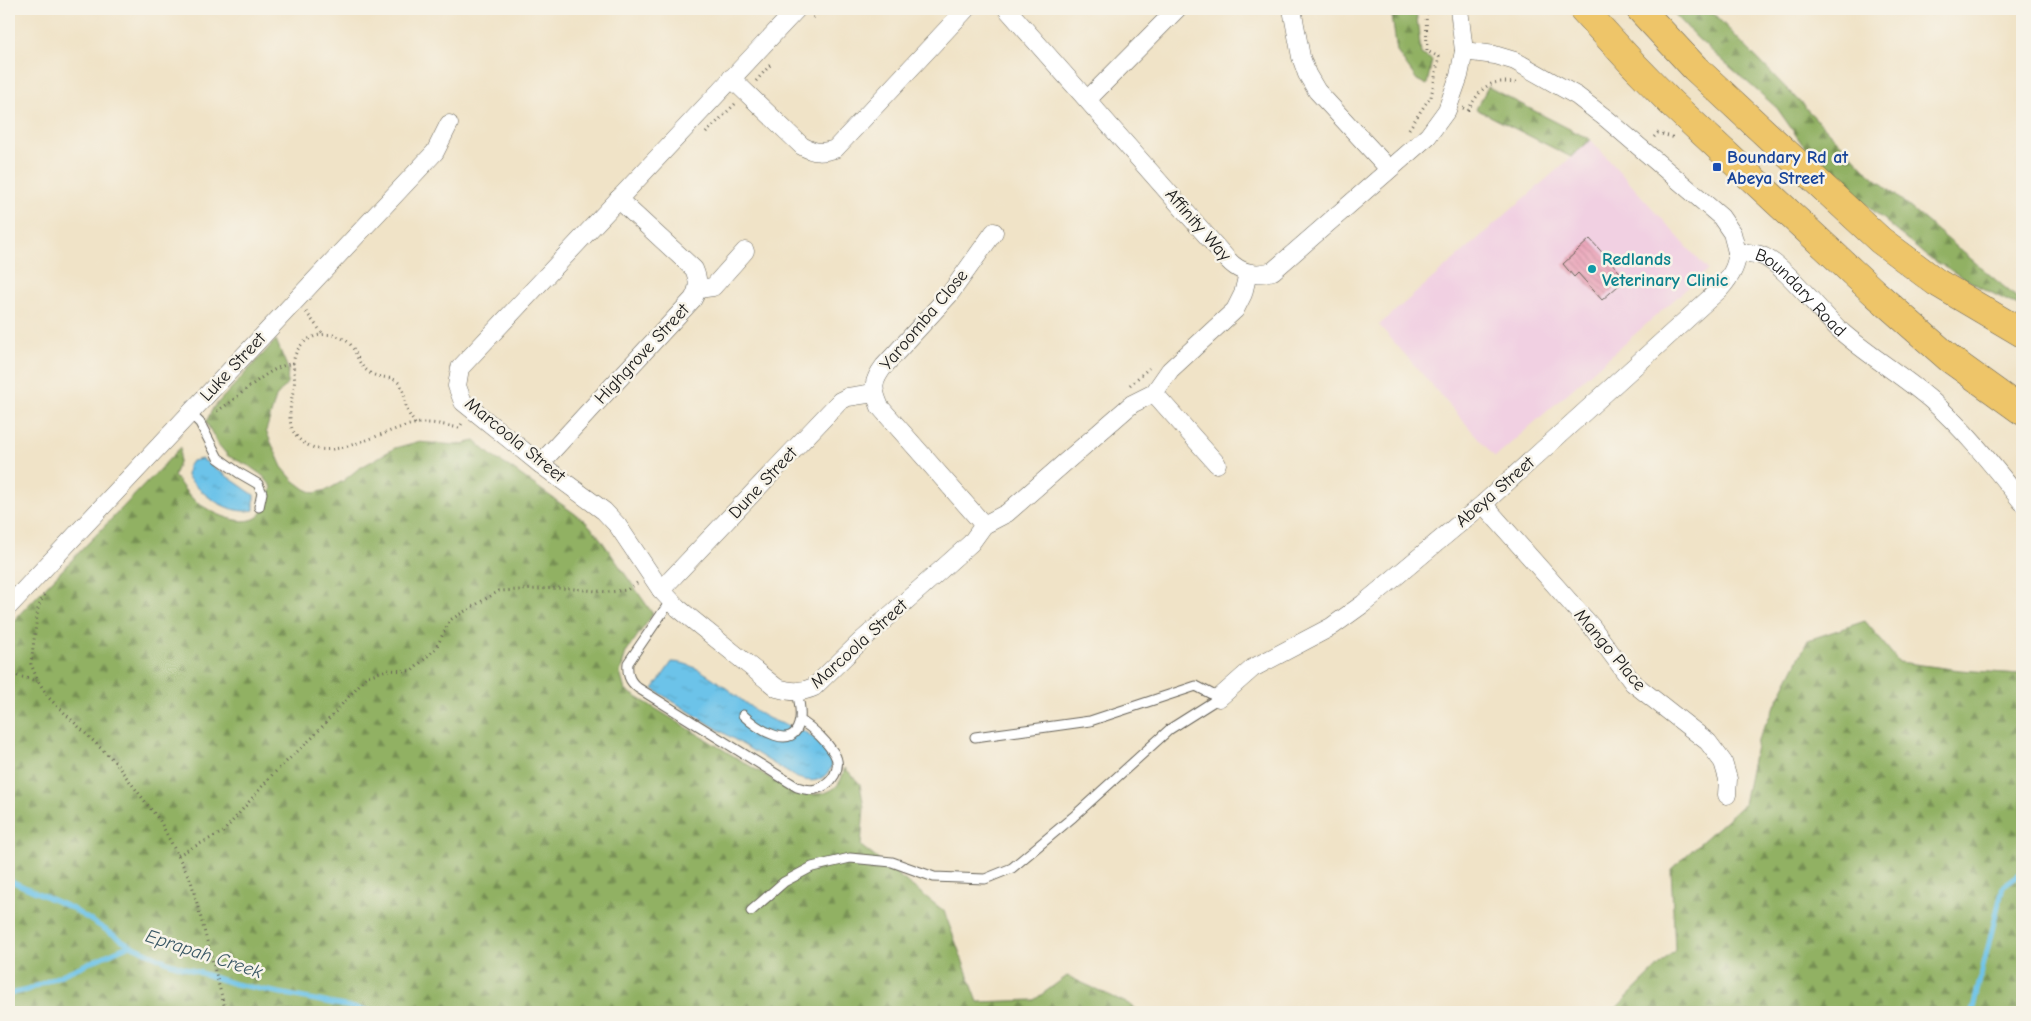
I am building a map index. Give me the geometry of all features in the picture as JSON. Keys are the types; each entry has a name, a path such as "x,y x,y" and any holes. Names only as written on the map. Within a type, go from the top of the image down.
{"highway":[{"path":"1583,9 1671,103 1876,294 1950,360 2022,411"},
{"path":"1640,9 1695,68 1880,240 1936,282 2022,332"}],"street":[{"path":"618,199 796,9"},
{"path":"731,78 802,146 812,152 824,152 835,149 966,9"},
{"name":"Affinity Way","path":"1007,9 1228,260 1236,268 1260,275 1273,271 1428,136 1450,103 1459,76 1464,51 1459,9"},
{"path":"1088,99 1177,9"},
{"path":"1292,9 1301,57 1312,83 1317,91 1388,169"},
{"name":"Boundary Road","path":"1464,51 1495,55 1515,61 1577,96 1608,120 1721,218 1732,233 1737,252 1761,256 1779,267 1831,322 1854,343 1932,401 1988,461 2022,502"},
{"name":"Luke Street","path":"9,606 195,418 295,301 435,152 449,124"},
{"name":"Highgrove Street","path":"540,464 693,299 698,289 698,279 694,269 618,199"},
{"name":"Marcoola Street","path":"618,199 460,368 457,386 463,402 540,464 604,511 618,526 666,595 778,688 797,692 804,692 814,687 860,642 971,543 984,524 1006,513 1132,404 1154,393 1170,370 1235,310 1243,294 1248,273"},
{"name":"Yaroomba Close","path":"984,524 880,407 874,392 875,378 884,366 949,295 994,232"},
{"path":"698,289 712,287 745,251"},
{"name":"Abeya Street","path":"1219,698 1253,668 1331,627 1363,604 1483,504 1720,290 1734,270 1738,258 1737,252"},
{"name":"Dune Street","path":"666,595 840,401 848,397 874,392"},
{"path":"1154,393 1217,464"},
{"name":"Mango Place","path":"1483,504 1592,627 1633,683 1708,742 1723,762 1728,779 1727,795"}],"lane":[{"path":"195,418 218,458 258,484 262,493 260,507"},
{"path":"666,595 628,663 627,671 630,682 797,787 816,789 827,784 833,778 838,770 837,762 834,754 810,727 800,720"},
{"path":"975,737 1090,721 1196,686 1219,698"},
{"path":"743,715 755,726 779,737 794,732 800,720 797,692"},
{"path":"751,911 784,882 812,867 850,858 892,862 934,877 985,879 1012,868 1073,817 1170,729 1219,698"}],"path":[{"path":"1426,9 1427,50 1439,57 1430,97 1468,110 1480,90 1490,83 1505,81 1522,85"},
{"path":"295,301 311,316 322,333"},
{"path":"415,424 408,414 404,391 394,380 368,372 363,367 352,344 343,338 322,333 302,343 294,363 294,385 288,415 293,429 302,442 311,447 330,451 415,424 437,423 459,428 464,422"},
{"path":"195,418 206,417 233,402 272,371 284,365 294,363"},
{"path":"178,855 223,832 273,774 313,737 366,676 387,670 412,671 436,648 450,620 499,591 561,588 610,592 627,590 637,582"},
{"path":"46,592 38,608 31,664 38,682 48,698 114,760 160,822 191,881 226,1012"},
{"path":"9,670 18,676 38,682"}],"shaded area":[{"path":"1591,140 1708,270 1495,457 1379,325"}],"green space":[{"path":"1391,9 1416,9 1421,54 1432,60 1427,85 1417,80 1397,52"},
{"path":"1670,9 1709,9 1868,172 2022,302 2022,308 1978,286 1926,256 1812,158 1777,108 1697,38"},
{"path":"1488,87 1591,140 1571,157 1476,109"},
{"path":"276,340 288,369 287,384 276,397 266,431 282,467 293,480 314,493 327,490 343,481 358,469 395,448 417,442 457,445 475,441 493,457 585,521 597,534 653,614 626,652 620,673 625,690 793,792 818,794 830,791 839,783 845,768 860,784 864,808 861,846 944,911 978,1002 1034,1000 1067,976 1131,1005 1140,1012 9,1012 9,625 181,447 179,462 174,476 189,495 214,512 234,520 252,520 259,516 264,510 272,487 263,476 249,466 228,456 218,444 206,422 213,408"},
{"path":"1865,621 1899,662 1960,670 2022,673 2022,1012 1612,1012 1675,950 1671,869 1744,804 1757,741 1808,640"}],"water":[{"path":"202,459 254,495 254,510 235,510 226,507 200,490 187,476 188,467 192,461"},
{"path":"672,662 697,669 722,685 757,712 807,733 830,758 832,767 820,779 811,781 795,777 653,689"}],"building":[{"name":"Redlands Veterinary Clinic","path":"1590,239 1626,279 1602,300 1578,273 1574,277 1563,264"}],"waterway":[{"name":"Eprapah Creek","path":"1972,1012 2003,886 2022,872"},
{"name":"Eprapah Creek","path":"9,880 71,908 130,945 170,963 235,984 375,1012"},
{"path":"9,994 27,990 130,945"}],"place":[{"name":"Boundary Rd at Abeya Street","path":"1717,167"},
{"name":"Redlands Veterinary Clinic","path":"1592,269"}]}
